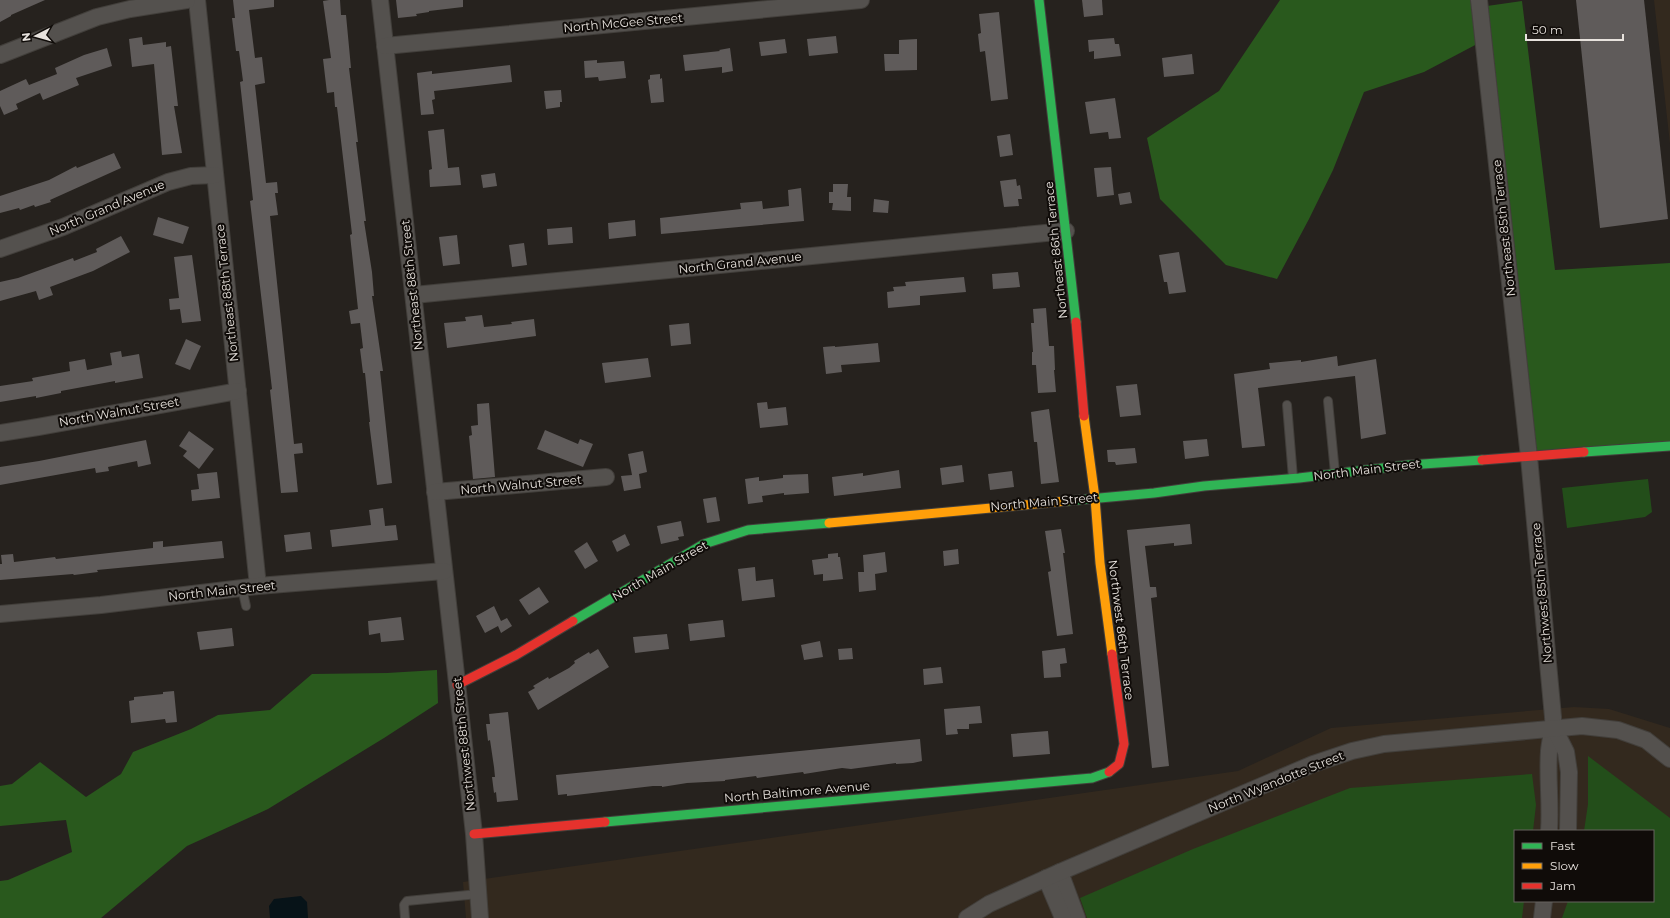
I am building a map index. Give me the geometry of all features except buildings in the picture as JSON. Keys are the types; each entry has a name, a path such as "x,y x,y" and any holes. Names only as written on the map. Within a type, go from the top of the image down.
{"street":[{"path":"0,55 97,17 130,9 187,0"},
{"name":"Northeast 88th Terrace","path":"197,0 258,586"},
{"name":"Northeast 88th Street","path":"380,0 444,571"},
{"name":"North McGee Street","path":"385,46 777,4 861,0"},
{"name":"Northeast 86th Terrace","path":"1039,0 1066,231 1094,498"},
{"name":"Northeast 85th Terrace","path":"1479,0 1529,457"},
{"name":"North Grand Avenue","path":"0,249 63,227 168,182 191,176 215,175"},
{"name":"North Grand Avenue","path":"414,295 1066,231"},
{"name":"North Walnut Street","path":"0,433 238,390"},
{"name":"North Main Street","path":"457,685 516,655 704,544 748,530 1154,493 1204,486 1293,479 1408,465 1670,446"},
{"name":"Northwest 85th Terrace","path":"1529,457 1554,728"},
{"name":"North Walnut Street","path":"435,492 606,477"},
{"name":"Northwest 86th Terrace","path":"1094,498 1108,633 1124,744 1123,754 1118,765"},
{"name":"North Main Street","path":"0,614 102,605 258,586 444,571"},
{"name":"Northwest 88th Street","path":"444,571 474,834 480,918"},
{"name":"North Wyandotte Street","path":"967,918 989,904 1053,875 1314,764 1352,751 1384,744 1582,726 1618,730 1646,740 1670,759"},
{"path":"1548,830 1550,813 1549,750 1554,728"},
{"path":"1554,728 1566,752 1569,772 1568,830"},
{"name":"North Baltimore Avenue","path":"474,834 1092,778 1110,773 1118,765"},
{"path":"1053,875 1063,918"},
{"path":"1053,875 1077,918"},
{"path":"1542,918 1544,902"}],"lane":[{"path":"1328,401 1336,474"},
{"path":"1287,405 1293,479"},
{"path":"242,588 246,606"},
{"path":"405,918 404,905 407,901 478,894"}],"shaded area":[{"path":"1654,0 1670,0 1670,144"},
{"path":"1574,707 1609,709 1670,728 1670,918 466,918 463,882 1238,771 1331,728"},
{"path":"301,896 307,902 308,918 270,918 269,906 274,899"}],"green space":[{"path":"1280,0 1473,0 1479,43 1424,72 1364,92 1333,170 1277,279 1226,265 1160,199 1147,138 1219,91"},
{"path":"1522,1 1555,270 1670,263 1670,446 1529,457 1480,7"},
{"path":"1648,479 1652,512 1645,517 1567,528 1562,488"},
{"path":"437,670 438,703 268,809 187,846 101,918 0,918 0,881 8,880 72,852 66,820 0,826 0,786 12,784 40,762 86,797 121,774 133,752 191,729 218,715 270,710 312,674 387,673"},
{"path":"1588,756 1670,818 1670,918 1562,918 1568,902 1654,902 1654,830 1584,830 1588,804"},
{"path":"1532,774 1536,805 1533,830 1514,830 1514,902 1524,902 1522,918 1087,918 1080,898 1193,849 1350,788"}],"traffic: fast":[{"path":"1039,0 1076,322"},
{"path":"1584,452 1670,446"},
{"path":"1067,501 1154,493 1204,486 1299,478 1408,465 1482,460"},
{"path":"573,621 704,544 748,530 829,523"},
{"path":"605,822 1092,778 1109,772"}],"traffic: slow":[{"path":"1084,416 1095,498 1100,563 1112,654"},
{"path":"829,523 1067,501"}],"traffic: jam":[{"path":"1076,322 1084,416"},
{"path":"1482,460 1584,452"},
{"path":"457,685 516,655 573,621"},
{"path":"1109,772 1119,764 1124,744 1112,654"},
{"path":"474,834 605,822"}]}
